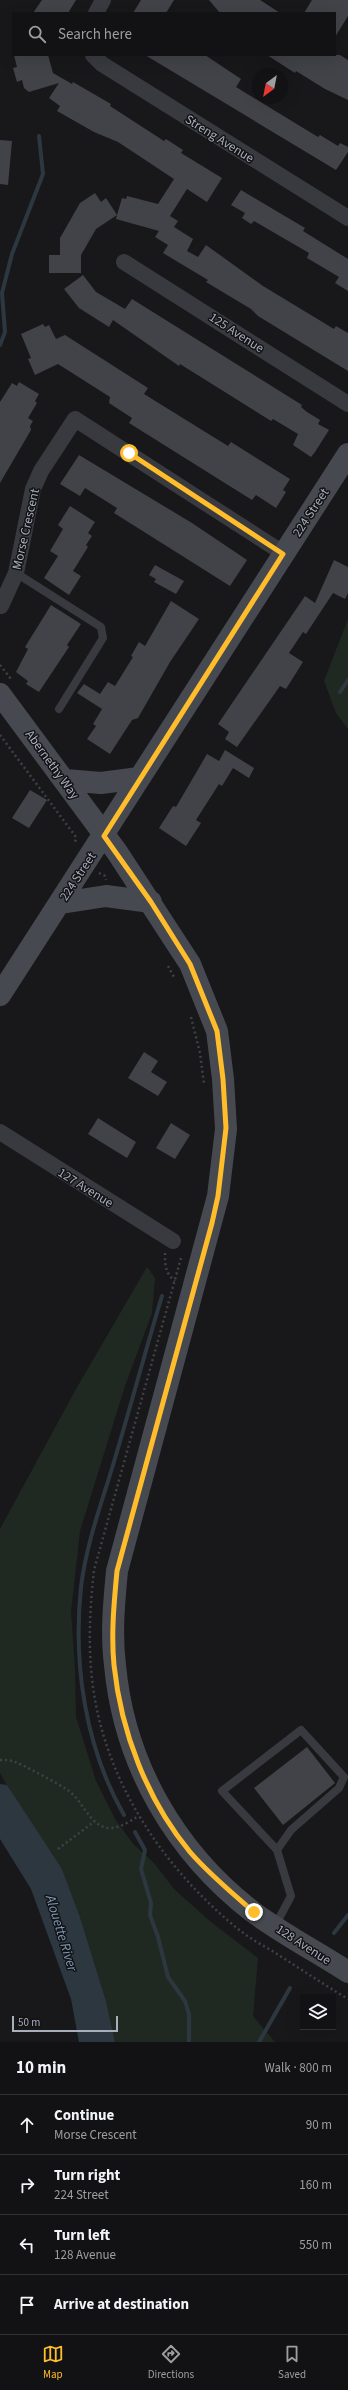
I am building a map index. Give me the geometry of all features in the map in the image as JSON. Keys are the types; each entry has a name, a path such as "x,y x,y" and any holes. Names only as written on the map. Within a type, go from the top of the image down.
{"main road":[{"name":"224 Street","path":"0,995 61,903 139,778 348,454"},
{"name":"Abernethy Way","path":"0,694 65,780 104,836"},
{"path":"65,780 101,783 139,778"},
{"name":"128 Avenue","path":"104,836 151,902 190,964 217,1031 223,1079 226,1128 218,1196 212,1223 117,1571 113,1613 114,1666 126,1729 149,1789 190,1851 220,1883 254,1912 348,1972"},
{"path":"61,903 106,896 151,902"}],"street":[{"path":"97,12 104,0"},
{"name":"Streng Avenue","path":"94,56 102,64 348,218"},
{"name":"125 Avenue","path":"124,262 348,404"},
{"name":"Morse Crescent","path":"1,606 16,573 33,489 41,471 75,419 283,554"},
{"name":"127 Avenue","path":"0,1132 175,1244"}],"lane":[{"path":"16,573 101,627 103,638 59,709"},
{"path":"275,1926 291,1896 277,1850 222,1791 301,1730 344,1777 339,1788 291,1830 277,1850"}],"path":[{"path":"0,735 76,837 74,845 77,848"},
{"path":"166,962 176,981"},
{"path":"190,1014 200,1053 205,1091"},
{"path":"175,1244 165,1267 168,1276 175,1281"},
{"path":"0,1760 14,1761 69,1791 81,1802 95,1821 111,1828 121,1826 139,1816 105,1741 92,1680 89,1617 94,1570 175,1281 175,1244"},
{"path":"58,1849 95,1821"}],"shaded area":[{"path":"348,619 348,729 336,713 324,681"},
{"path":"147,1267 155,1278 152,1313 125,1386 80,1531 71,1612 75,1669 76,1717 96,1781 115,1819 133,1844 154,1863 174,1889 211,1922 258,1958 253,2016 275,2042 115,2042 106,2001 80,1917 62,1869 26,1817 0,1773 0,1529 76,1389"}],"water":[{"name":"Alouette River","path":"0,1784 7,1785 62,1869 80,1917 106,2001 115,2042 79,2042 71,1999 31,1889 0,1839"}],"building":[{"path":"42,0 76,0 69,12 34,12"},
{"path":"141,0 174,0 167,12 134,12"},
{"path":"209,0 260,0 278,12 219,12"},
{"path":"312,0 348,0 348,16 336,35 336,12 305,12"},
{"path":"340,55 348,60 348,100 325,89 296,71 295,73 269,56"},
{"path":"14,56 48,56 53,73 72,84 73,82 111,104 110,106 164,141 166,139 183,150 181,153 222,178 207,202 187,189 170,216 178,221 174,227 193,239 187,251 198,257 206,245 263,286 334,329 336,326 348,333 348,371 258,316 251,309 206,282 208,280 163,253 168,245 155,237 159,231 116,219 122,198 126,199 127,196 158,204 174,179 118,142 94,132 57,111 60,106 49,98 59,83 29,92 24,88 22,80 17,82 13,68 17,67"},
{"path":"147,56 206,56 241,79 236,87 252,97 252,104 264,104 318,137 320,135 338,146 340,143 348,147 348,152 336,170"},
{"path":"0,140 12,141 8,185 0,184"},
{"path":"241,190 305,228 303,231 348,259 348,291 335,283 339,277 307,258 309,253 254,221 251,224 242,218 245,213 231,205"},
{"path":"95,193 101,202 106,198 117,215 96,229 81,255 81,273 49,273 49,255 60,255 60,238 80,203"},
{"path":"83,275 96,292 125,309 132,299 302,405 301,407 307,412 320,420 318,424 329,430 315,452 311,457 293,445 298,434 273,419 271,421 180,364 179,366 113,320 109,327 79,308 64,289"},
{"path":"43,324 45,327 49,325 56,339 65,335 148,388 144,394 228,446 231,442 290,479 283,490 286,492 276,508 256,495 252,500 129,423 132,418 109,403 110,397 58,364 35,375 28,359 31,358 21,334"},
{"path":"19,382 39,394 35,401 37,403 28,418 33,421 30,426 31,430 0,483 0,402 12,383 17,386"},
{"path":"79,455 192,523 247,560 230,586 114,513 117,508 85,488 80,496 60,484"},
{"path":"70,506 95,522 88,533 92,536 86,545 88,547 73,571 81,576 69,595 44,578 58,556 50,551 63,529 58,525"},
{"path":"334,560 348,567 348,593 345,599 333,593 306,634 303,632 289,653 303,662 286,689 280,686 237,747 225,739 229,732 218,724 305,596 315,603"},
{"path":"155,565 184,581 176,594 154,582 156,579 149,575"},
{"path":"171,601 199,619 170,662 138,718 132,720 110,754 87,739 96,726 93,724 102,709 77,693 84,684 100,694 108,682 115,686 133,657 131,656 139,642 145,646"},
{"path":"51,605 81,624 67,645 69,647 39,692 26,684 28,681 16,672 28,649 25,647"},
{"path":"225,750 254,768 249,778 233,768 222,786 219,784 196,820 201,823 186,846 159,828 173,806 176,807 207,754 219,761"},
{"path":"30,790 47,800 29,828 12,818"},
{"path":"144,1052 158,1061 151,1072 167,1082 158,1096 128,1078"},
{"path":"98,1118 136,1142 127,1158 88,1134"},
{"path":"171,1123 190,1135 175,1159 156,1148"},
{"path":"307,1747 335,1783 283,1825 254,1788"}],"waterway":[{"path":"0,345 5,332 2,293 12,254 43,174 39,136"},
{"path":"340,692 348,680"},
{"path":"124,1815 100,1762 91,1733 85,1704 79,1646 81,1587 86,1556 94,1525 162,1296"},
{"path":"135,1832 145,1850 141,1869 151,1903 150,1915 158,1937 168,1977 185,2001 189,2014 189,2042"},
{"path":"334,1933 348,1915"},
{"path":"259,2042 290,1988"}],"route":[{"path":"129,453 283,554 116,814 104,836 117,852 151,902 190,964 217,1031 223,1079 226,1128 218,1196 212,1223 188,1306 117,1571 113,1613 114,1666 126,1729 149,1789 168,1820 190,1851 220,1883 254,1912"}]}
